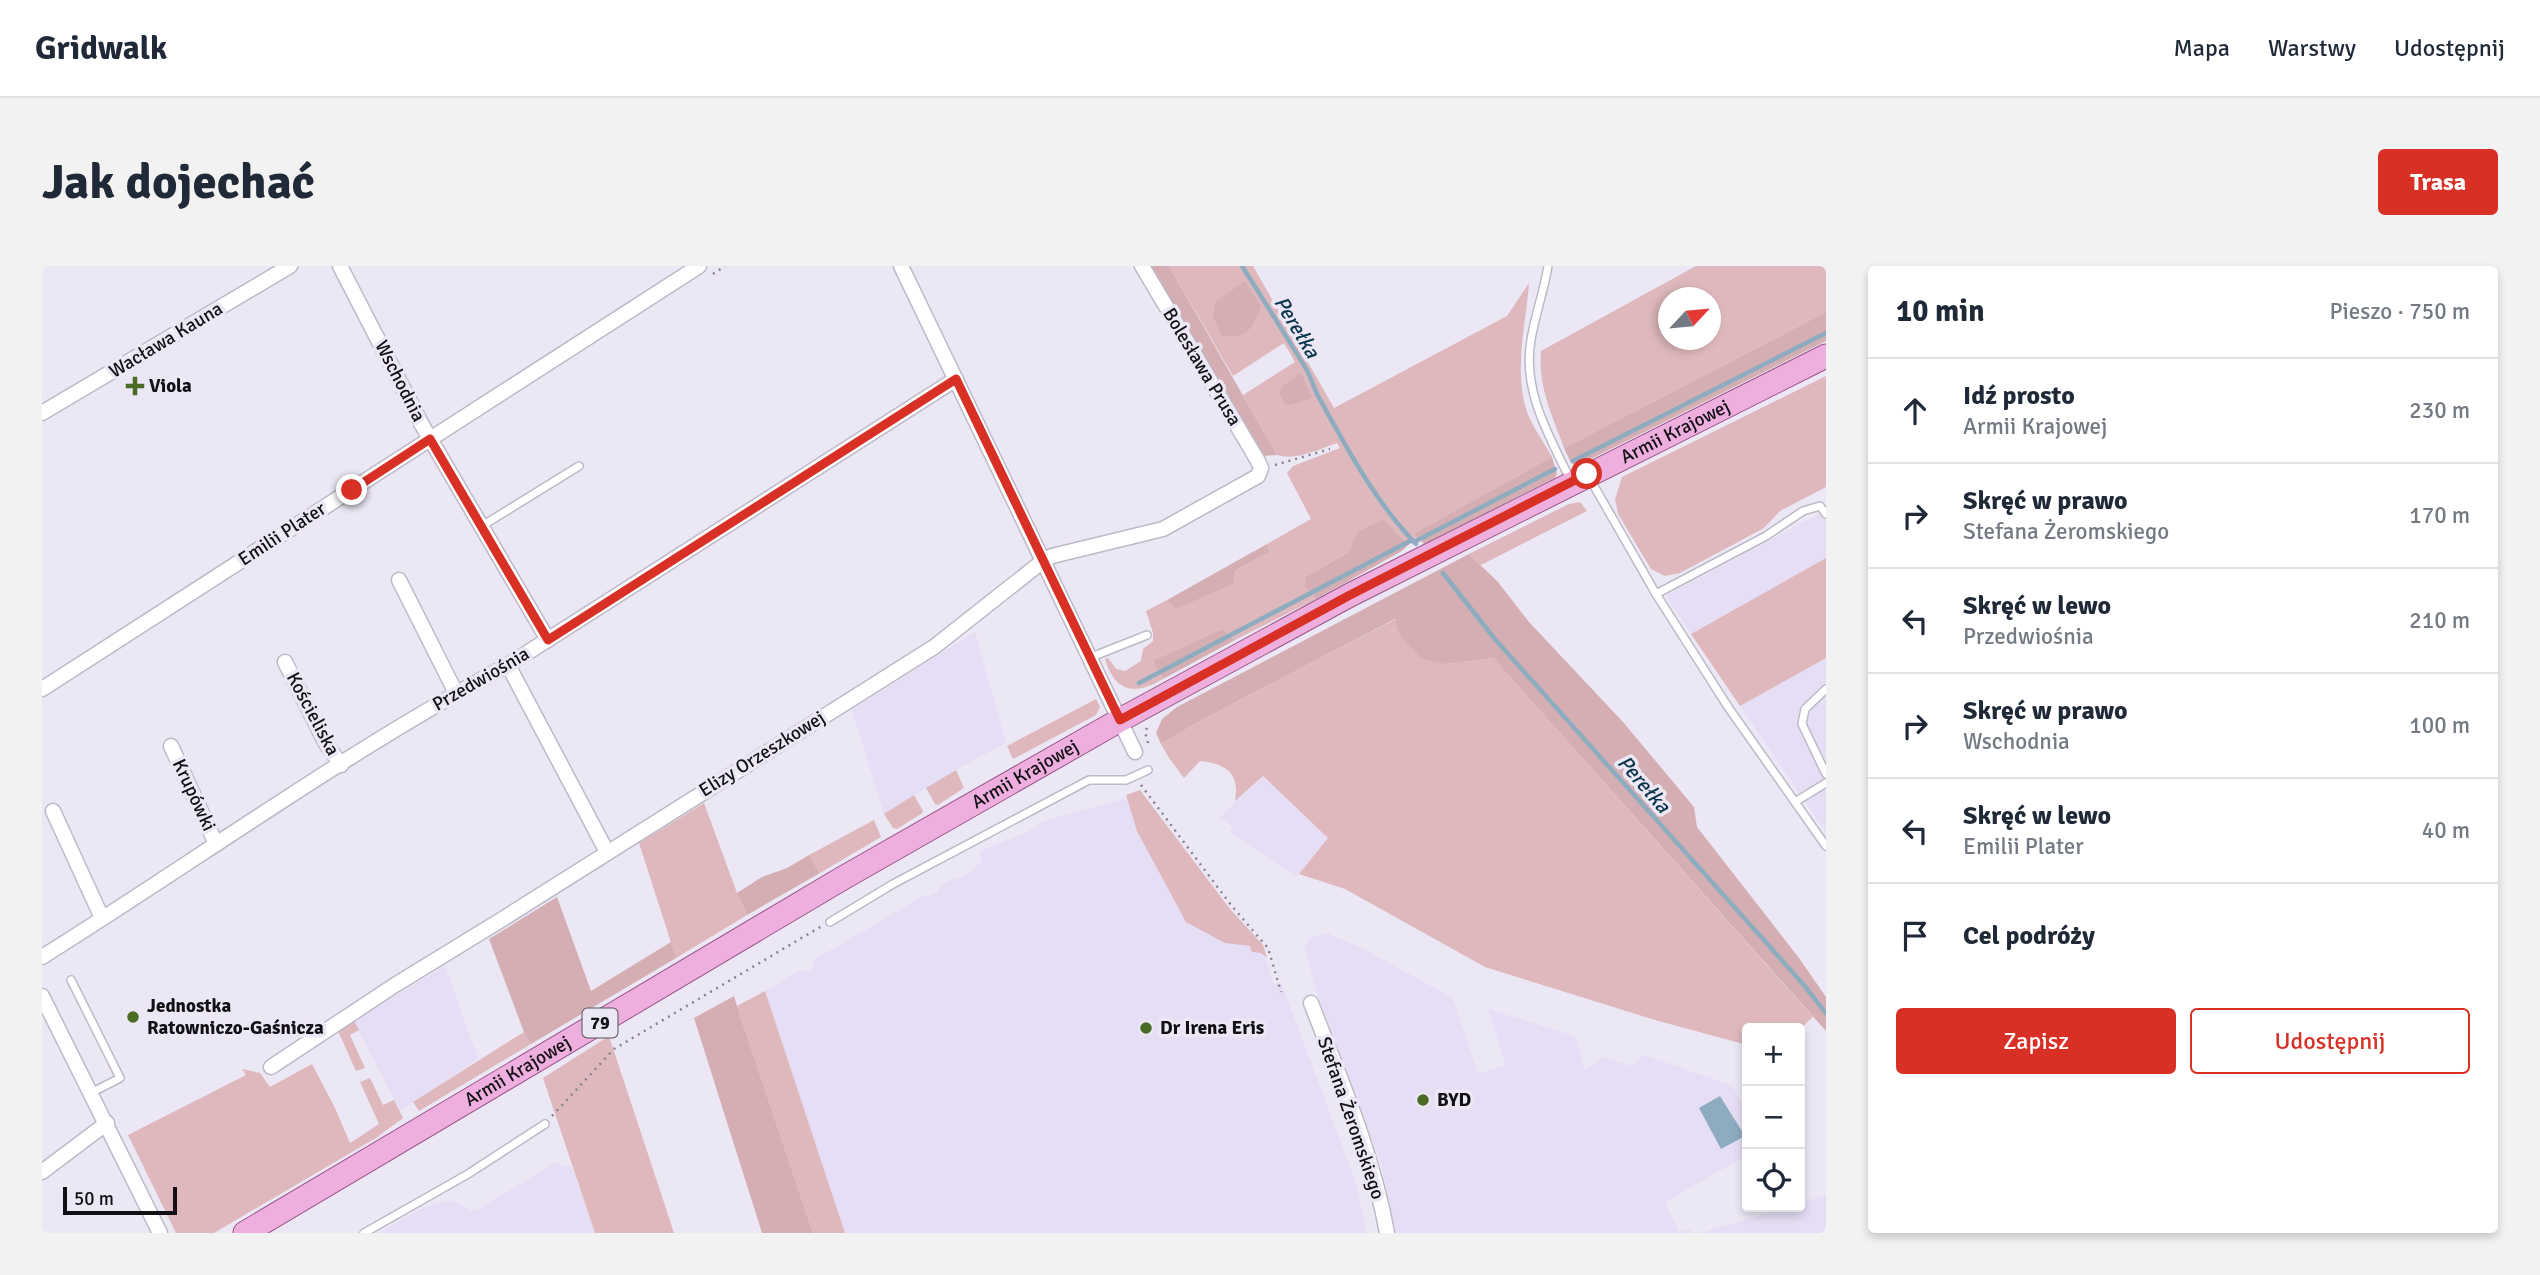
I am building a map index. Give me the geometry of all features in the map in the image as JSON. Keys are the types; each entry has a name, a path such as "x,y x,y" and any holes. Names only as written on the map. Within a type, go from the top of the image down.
{"main road":[{"name":"Armii Krajowej","path":"245,1233 843,878 1120,720 1350,595 1826,356"}],"street":[{"name":"Wacława Kauna","path":"42,413 290,266"},
{"name":"Wschodnia","path":"340,266 430,439 548,640"},
{"name":"Emilii Plater","path":"42,689 699,266"},
{"path":"901,266 1135,752"},
{"name":"Bolesława Prusa","path":"1142,266 1261,468"},
{"name":"Przedwiośnia","path":"42,957 341,765 456,693 548,640 956,379"},
{"name":"Elizy Orzeszkowej","path":"271,1067 362,1006 934,647 1043,561 1052,556 1163,529 1258,476 1261,468"},
{"path":"399,580 456,693"},
{"name":"Kościeliska","path":"285,662 325,742 341,765"},
{"path":"508,665 607,852"},
{"name":"Krupówki","path":"171,746 216,844"},
{"path":"52,811 103,918"},
{"path":"42,996 160,1233"},
{"name":"Stefana Żeromskiego","path":"1311,1003 1363,1144 1387,1233"},
{"path":"42,1172 107,1123"}],"lane":[{"path":"1548,266 1542,301 1530,343 1530,371 1536,403 1579,478 1728,708 1826,846"},
{"path":"482,526 579,466"},
{"path":"1656,594 1766,536 1803,511 1820,506 1826,513"},
{"path":"1088,658 1147,635"},
{"path":"1826,689 1805,709 1802,724 1826,774"},
{"path":"830,922 893,884 1089,780 1121,781 1148,770"},
{"path":"1795,802 1826,783"},
{"path":"71,980 120,1078 91,1093"},
{"path":"364,1233 468,1174 545,1124"}],"path":[{"path":"1261,468 1330,449"},
{"path":"1147,727 1145,732 1148,743"},
{"path":"1135,776 1231,905 1268,948 1281,992"},
{"path":"545,1124 614,1049 830,922"}],"shaded area":[{"path":"1150,266 1169,266 1277,455 1263,456"},
{"path":"1169,266 1253,266 1334,408 1507,316 1529,283 1521,361 1523,393 1528,415 1552,457 1415,534 1418,539 1408,545 1384,519 1358,537 1349,552 1305,577 1304,587 1316,599 1235,640 1222,629 1154,661 1163,679 1143,688 1127,688 1114,678 1105,659 1108,658 1116,669 1125,671 1141,661 1143,649 1153,641 1146,611 1167,600 1177,609 1234,571 1270,552 1267,544 1311,519 1287,473 1293,466 1340,448 1337,443 1300,455 1277,455 1243,395 1295,362 1284,343 1233,376"},
{"path":"1696,266 1826,266 1826,312 1564,448 1544,389 1541,351"},
{"path":"1245,281 1261,306 1258,314 1252,326 1243,334 1221,335 1213,316 1215,302"},
{"path":"1826,312 1826,341 1581,464 1571,463 1564,448"},
{"path":"1301,373 1312,398 1290,405 1284,403 1279,392"},
{"path":"1826,376 1826,487 1780,511 1764,528 1680,573 1665,576 1651,569 1618,514 1615,499 1622,477"},
{"path":"1552,457 1557,474 1555,478 1424,544 1414,534"},
{"path":"1580,502 1587,511 1481,565 1469,554 1569,504"},
{"path":"1826,510 1826,558 1691,634 1666,596"},
{"path":"1384,519 1408,545 1402,551 1316,599 1304,587 1305,577 1349,552 1358,532"},
{"path":"1267,544 1270,552 1234,571 1234,583 1176,609 1167,600"},
{"path":"1469,554 1498,582 1529,622 1623,722 1694,807 1697,827 1826,997 1826,1031 1493,658 1446,664 1422,659 1400,636 1395,619 1161,744 1156,733 1162,719 1177,707"},
{"path":"1826,558 1826,658 1740,706 1691,634"},
{"path":"1396,619 1446,664 1493,658 1813,1017 1805,1024 1742,1023 1742,1044 1655,1020 1485,967 1345,889 1299,874 1328,838 1263,776 1235,801 1233,777 1224,768 1200,761 1184,778 1161,744"},
{"path":"1222,629 1235,640 1163,679 1153,661"},
{"path":"975,632 1006,743 884,814 852,710"},
{"path":"1826,658 1826,832 1740,706"},
{"path":"1096,699 1100,707 1096,715 1013,759 1007,746"},
{"path":"956,770 964,788 938,805 935,804 926,788"},
{"path":"1262,776 1328,838 1297,877 1230,832 1233,827 1220,817"},
{"path":"1140,790 1230,909 1263,945 1267,958 1261,953 1252,952 1250,946 1225,943 1186,922 1137,831 1126,795"},
{"path":"914,795 923,811 897,829 893,828 884,814"},
{"path":"1127,798 1137,831 1225,943 1250,946 1264,954 1274,984 1281,982 1357,1186 1366,1233 845,1233 765,991 799,971 812,970 814,960 925,895 927,897 939,891 938,887 971,871 982,861 979,852 1029,831 1044,821"},
{"path":"704,803 747,915 676,958 639,843"},
{"path":"874,820 881,837 820,873 809,855"},
{"path":"809,855 820,873 747,915 737,893 762,877 787,868"},
{"path":"557,897 591,991 671,942 676,958 531,1044 489,939"},
{"path":"1327,933 1360,947 1453,998 1478,1074 1506,1065 1488,1009 1575,1036 1585,1070 1603,1057 1632,1066 1643,1055 1732,1085 1742,1103 1742,1158 1665,1202 1679,1232 1691,1229 1692,1233 1396,1233 1380,1160 1319,998 1304,948 1310,938"},
{"path":"445,966 478,1059 400,1111 354,1021"},
{"path":"765,991 845,1233 813,1233 737,1006"},
{"path":"734,996 813,1233 762,1233 694,1018"},
{"path":"354,1021 359,1030 350,1035 365,1068 356,1071 338,1031"},
{"path":"524,1032 531,1044 419,1111 413,1102"},
{"path":"609,1036 674,1233 595,1233 543,1078"},
{"path":"312,1064 350,1143 379,1124 360,1082 370,1078 383,1105 394,1100 403,1118 376,1138 214,1233 176,1233 128,1135 246,1075 242,1069 260,1073 270,1087"},
{"path":"558,1161 562,1167 571,1165 595,1233 379,1233 421,1209 451,1200 472,1211 477,1210"},
{"path":"1826,1195 1826,1233 1701,1233 1771,1212 1805,1212 1805,1201"}],"water":[{"path":"1720,1096 1742,1131 1742,1138 1721,1149 1699,1108"}],"waterway":[{"name":"Perełka","path":"1242,266 1307,370 1318,396 1362,474 1387,510 1416,544"},
{"path":"1573,461 1826,333"},
{"path":"1414,542 1555,469"},
{"path":"1139,683 1412,540"},
{"name":"Perełka","path":"1443,573 1494,638 1826,1013"}],"place":[{"name":"Viola","path":"135,386"},
{"name":"Jednostka Ratowniczo-Gaśnicza","path":"133,1017"},
{"name":"Dr Irena Eris","path":"1146,1028"},
{"name":"BYD","path":"1423,1100"}],"route":[{"path":"352,490 430,439 548,640 956,379 1120,720 1350,595 1587,474"}]}
